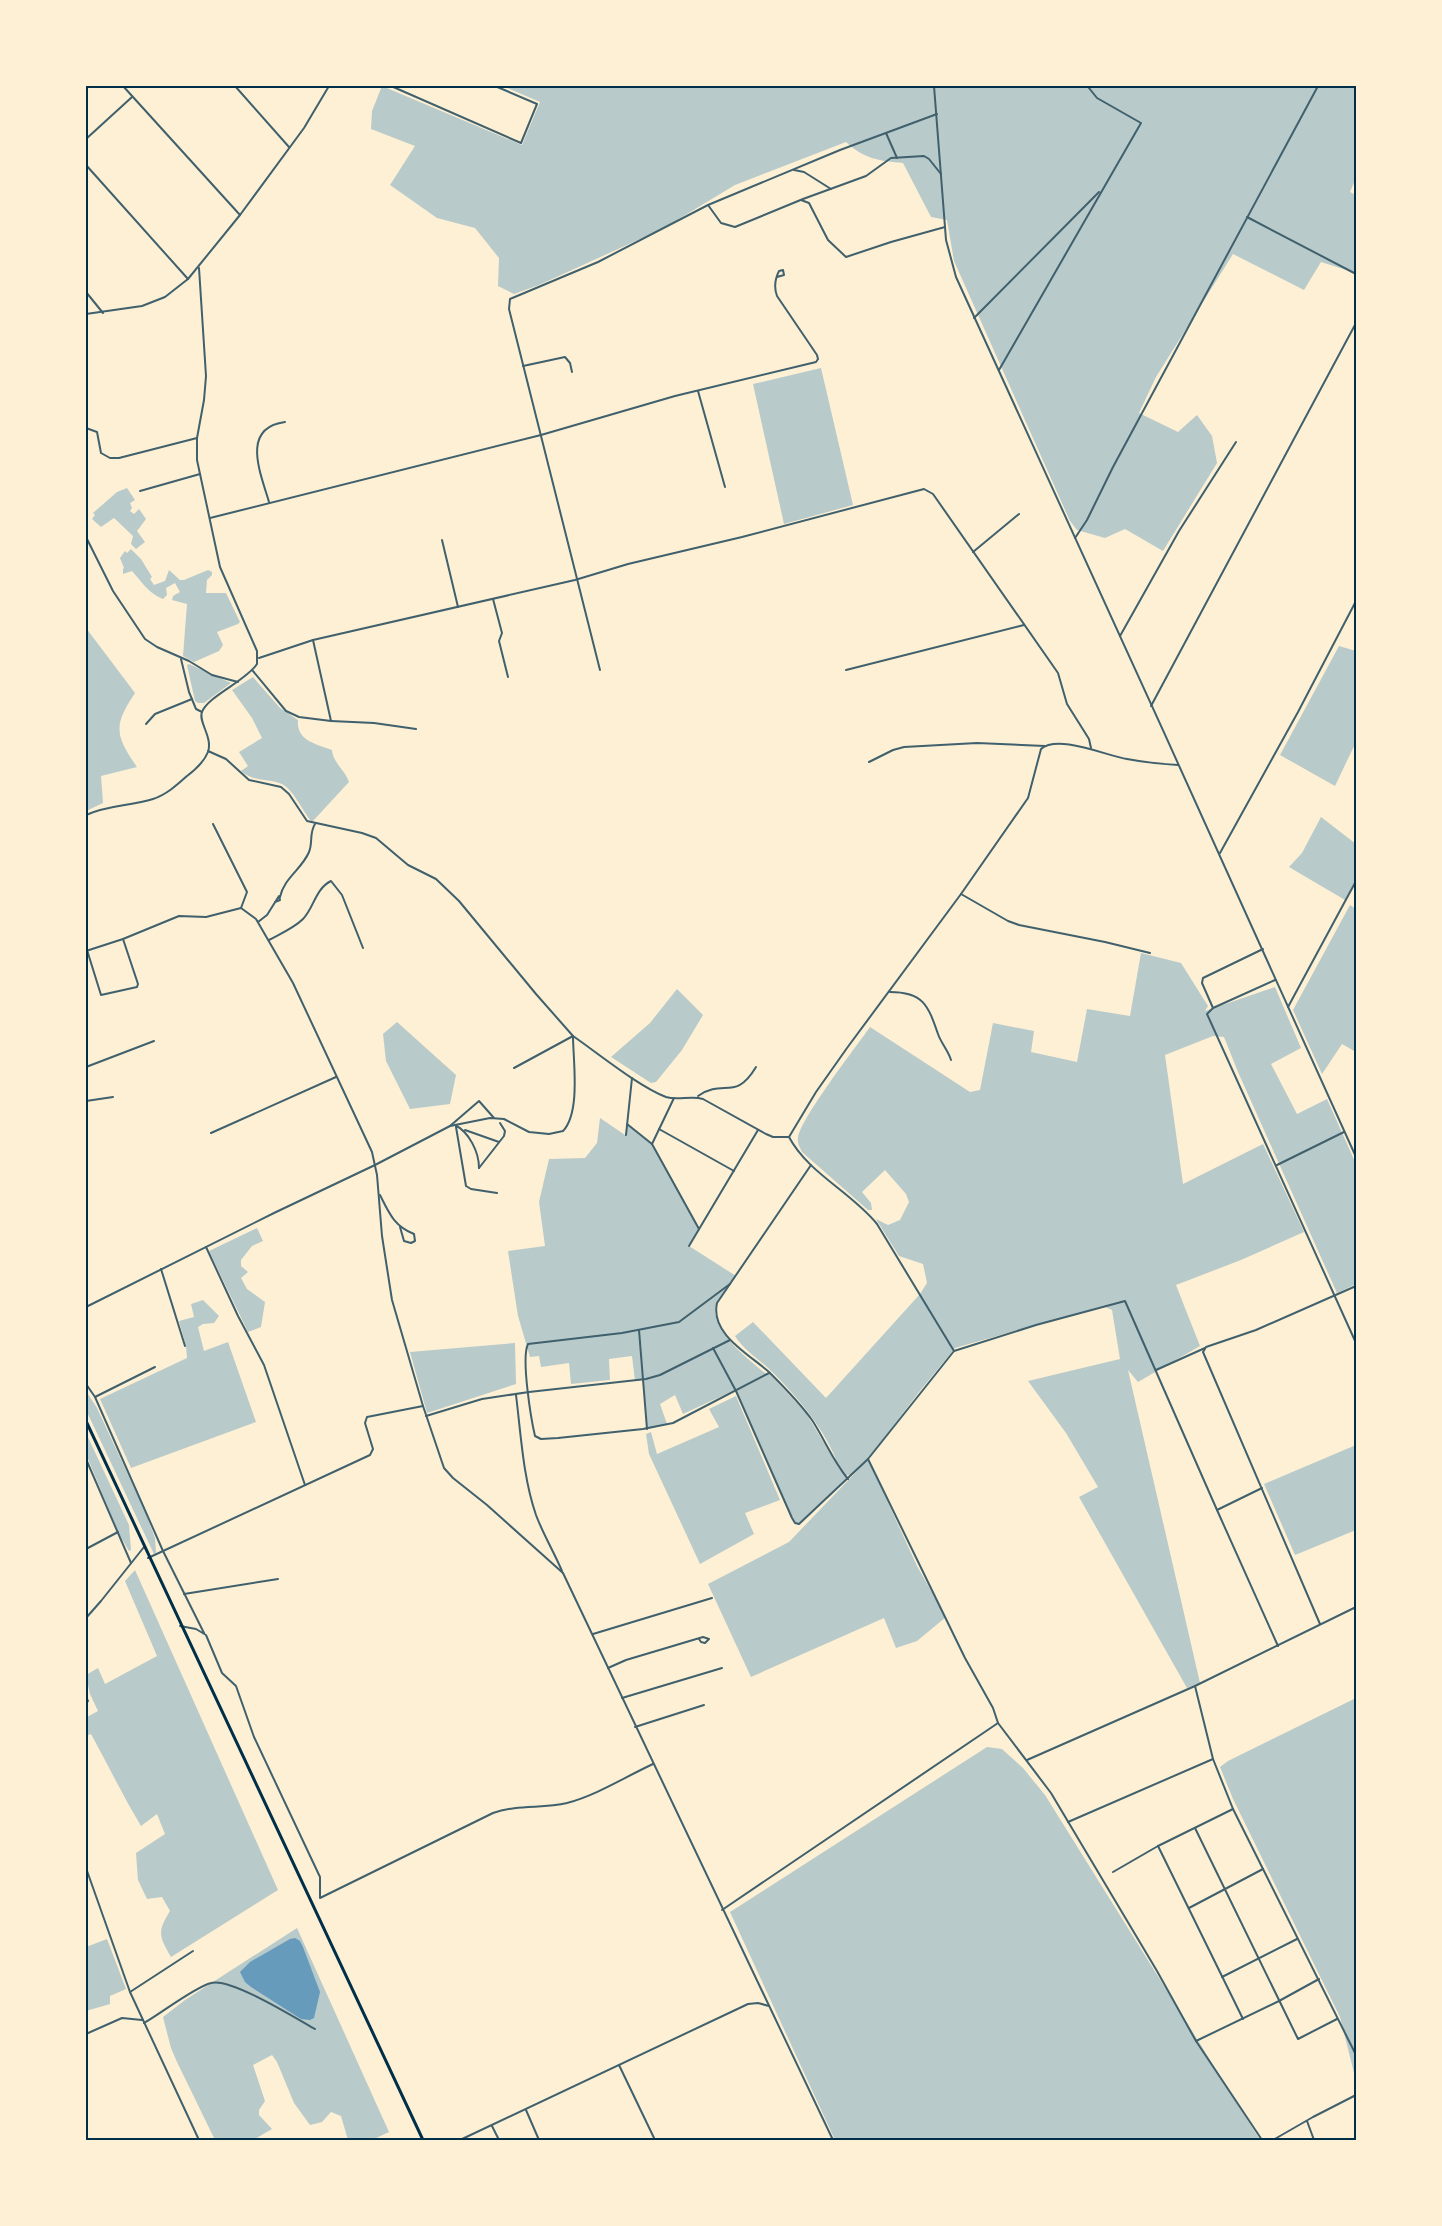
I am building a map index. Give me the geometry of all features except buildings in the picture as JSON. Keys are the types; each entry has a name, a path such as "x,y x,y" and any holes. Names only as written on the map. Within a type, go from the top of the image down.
{"highway":[{"path":"86,1421 148,1558 423,2140"}],"street":[{"path":"123,86 240,215"},
{"path":"235,86 289,147"},
{"path":"86,314 130,309 154,302 176,290 188,279 240,215 312,117 329,86"},
{"path":"391,86 521,143 537,104 495,86"},
{"path":"934,86 945,227 952,267 1220,853 1344,1132 1356,1153"},
{"path":"1075,538 1087,520 1318,86"},
{"path":"998,371 1141,123 1097,98 1089,88"},
{"path":"86,139 133,97"},
{"path":"600,670 589,622 575,580 508,303 514,296 598,262 708,205 937,114"},
{"path":"886,133 897,158"},
{"path":"708,205 721,223 735,227 866,176 884,162 897,158 927,157 941,174"},
{"path":"86,165 188,279"},
{"path":"792,170 804,172 831,189"},
{"path":"974,318 1103,188"},
{"path":"801,200 809,203 828,240 846,257 945,227"},
{"path":"1247,217 1356,274"},
{"path":"86,814 107,807 156,798 187,776 202,761 208,751 209,740 202,712 210,702 253,671 259,658 222,573 196,452 196,438 206,387 199,268"},
{"path":"210,518 541,435 698,391 814,363 818,359 777,296 775,286 777,277"},
{"path":"86,292 103,313"},
{"path":"1151,706 1356,323"},
{"path":"523,366 565,357 570,363 572,372"},
{"path":"698,391 724,487"},
{"path":"269,502 257,461 256,448 266,430 277,423 285,422"},
{"path":"86,428 97,432 101,453 115,458 196,438"},
{"path":"1120,636 1167,550 1236,442"},
{"path":"140,491 200,474"},
{"path":"259,658 313,640 575,580 628,564 742,537 921,489 933,494 1058,672 1067,704 1092,748"},
{"path":"973,552 1019,514"},
{"path":"86,537 113,591 139,632 150,643 212,675 238,682"},
{"path":"442,540 458,607"},
{"path":"493,599 502,633 499,641 508,677"},
{"path":"1220,853 1299,712 1356,601"},
{"path":"846,670 1024,625"},
{"path":"313,640 331,721"},
{"path":"181,658 192,699 196,709 202,712"},
{"path":"253,671 286,711 298,717 416,729"},
{"path":"146,724 155,714 192,699"},
{"path":"869,762 904,747 977,744 1045,746 1055,744 1092,748 1129,760 1178,765"},
{"path":"789,1137 816,1092 961,894 1028,798 1041,749 1045,746"},
{"path":"208,751 226,759 243,777 249,780 281,787 289,794 307,821 376,838 408,865 436,879 459,901 573,1036 632,1077 668,1098 697,1097 712,1089 741,1086 750,1078 756,1067"},
{"path":"123,939 137,987 100,994 86,950 123,939 179,916 206,917 241,908 247,892 213,824"},
{"path":"258,922 267,915 276,897 280,897 283,886 310,852 312,828 315,824"},
{"path":"269,940 304,918 316,895 331,880 342,895 363,948"},
{"path":"1288,1007 1356,881"},
{"path":"961,894 1019,925 1150,953"},
{"path":"241,908 258,922 292,982 372,1152 392,1300 440,1459 448,1474 487,1505 563,1573"},
{"path":"1213,1008 1202,983 1203,978 1263,949"},
{"path":"1276,980 1213,1008 1207,1014 1356,1343"},
{"path":"890,992 910,993 921,1000 932,1017 951,1060"},
{"path":"514,1068 573,1036"},
{"path":"450,1126 494,1118 504,1119 529,1132 557,1133 565,1129 569,1121 574,1094 573,1036"},
{"path":"86,1067 154,1041"},
{"path":"211,1132 336,1077"},
{"path":"626,1135 632,1077"},
{"path":"86,1101 113,1097"},
{"path":"697,1097 773,1137 789,1137"},
{"path":"652,1144 674,1098"},
{"path":"86,1307 450,1126 479,1101 494,1118"},
{"path":"464,1130 479,1158 479,1168 505,1131 500,1123"},
{"path":"627,1124 652,1144 699,1229"},
{"path":"456,1125 499,1142"},
{"path":"456,1125 466,1186 471,1189 497,1193"},
{"path":"659,1129 734,1171"},
{"path":"689,1246 758,1130"},
{"path":"1275,1165 1344,1132"},
{"path":"789,1137 797,1150 811,1164 848,1195 877,1224 954,1351"},
{"path":"811,1164 717,1303 715,1313 719,1327 730,1340 769,1373 806,1413 848,1479"},
{"path":"379,1192 390,1215 400,1227 414,1234 415,1241 411,1243 404,1241 400,1227"},
{"path":"206,1247 237,1316 264,1365 305,1485"},
{"path":"161,1269 185,1346"},
{"path":"730,1284 679,1322 639,1330 528,1344 525,1351 534,1433 538,1438 569,1437 647,1429 673,1423 769,1373"},
{"path":"1156,1371 1206,1347 1256,1330 1356,1286"},
{"path":"713,1348 736,1391 795,1522 802,1524 868,1459 954,1351 1026,1328 1125,1301 1278,1646"},
{"path":"639,1330 647,1429"},
{"path":"426,1416 483,1399 643,1380 660,1375 730,1340"},
{"path":"1206,1347 1203,1354 1320,1624"},
{"path":"95,1397 155,1368"},
{"path":"86,1384 95,1397 163,1551 206,1635 222,1673 234,1683 238,1690 254,1737 320,1875 320,1898 493,1813 511,1807 558,1805 573,1801 653,1764"},
{"path":"516,1394 526,1473 536,1515 833,2140"},
{"path":"148,1558 372,1453 365,1418 423,1406"},
{"path":"86,1459 131,1563"},
{"path":"868,1459 993,1708 998,1723 1068,1822 1196,2041 1262,2140"},
{"path":"1217,1510 1262,1488"},
{"path":"86,1549 118,1532"},
{"path":"86,1618 144,1547"},
{"path":"184,1594 278,1578"},
{"path":"591,1633 712,1598"},
{"path":"1026,1760 1195,1686 1356,1607"},
{"path":"180,1626 196,1629 206,1635"},
{"path":"608,1668 643,1654 699,1639"},
{"path":"622,1698 722,1668"},
{"path":"1195,1686 1213,1759 1233,1809 1356,2055"},
{"path":"86,1697 88,1701 86,1703"},
{"path":"635,1727 704,1705"},
{"path":"722,1910 998,1723"},
{"path":"1068,1822 1213,1759"},
{"path":"1113,1872 1158,1846 1233,1809"},
{"path":"1195,1828 1298,2039 1338,2019"},
{"path":"1158,1846 1243,2019"},
{"path":"86,1868 130,1992 199,2140"},
{"path":"1188,1908 1263,1869"},
{"path":"1222,1977 1298,1939"},
{"path":"130,1992 193,1951"},
{"path":"1196,2041 1319,1980"},
{"path":"86,2034 122,2018 143,2022 206,1985 218,1982 236,1987 315,2029"},
{"path":"460,2140 748,2004 758,2003 770,2006"},
{"path":"619,2065 656,2140"},
{"path":"1273,2140 1356,2095"},
{"path":"525,2109 540,2140"},
{"path":"1307,2121 1314,2140"},
{"path":"492,2126 499,2140"}],"shaded area":[{"path":"382,86 522,145 540,102 503,86 1356,86 1356,178 1350,192 1356,195 1356,273 1321,262 1304,290 1233,254 1156,377 1139,413 1178,432 1197,415 1212,436 1217,463 1163,551 1125,529 1105,538 1077,530 1070,521 954,261 947,220 931,217 903,163 873,158 859,152 846,142 735,185 662,229 539,285 514,294 498,286 499,258 475,228 437,218 390,185 415,146 371,129 372,111"},
{"path":"821,368 853,505 784,524 753,384"},
{"path":"127,488 135,500 130,503 132,508 130,511 134,514 139,509 146,519 137,531 145,542 136,549 131,544 133,536 114,518 101,527 92,519 95,515 93,513 117,492"},
{"path":"131,549 141,559 154,585 165,581 169,570 180,580 208,570 212,572 207,580 206,593 226,593 240,622 217,632 223,645 219,651 194,662 183,656 187,604 172,600 173,596 180,592 175,583 166,588 167,595 163,599 150,591 132,571 123,574 124,568 120,558 125,551 127,553"},
{"path":"86,628 135,693 123,714 120,730 124,747 137,767 101,776 103,803 86,811"},
{"path":"1339,646 1356,651 1356,742 1335,786 1280,755"},
{"path":"187,665 231,683 204,703 198,703 195,701"},
{"path":"253,677 280,708 298,720 300,733 304,737 332,750 349,782 312,822 294,796 282,784 250,777 241,771 248,766 239,752 262,738 252,718 232,690"},
{"path":"1321,817 1356,844 1356,879 1345,900 1289,867 1302,853"},
{"path":"1350,905 1356,909 1356,1052 1342,1044 1322,1074 1293,1010"},
{"path":"1141,953 1181,963 1208,1006 1205,1011 1275,987 1301,1048 1271,1064 1297,1114 1327,1099 1356,1164 1356,1284 1337,1293 1224,1037 1213,1036 1165,1055 1183,1184 1263,1144 1304,1232 1176,1285 1200,1346 1138,1382 1128,1370 1200,1683 1187,1688 1079,1497 1098,1487 1066,1433 1028,1381 1120,1359 1112,1310 1103,1306 955,1348 868,1459 917,1566 946,1617 917,1641 896,1648 884,1618 751,1677 708,1584 789,1542 858,1470 851,1475 846,1475 848,1479 799,1524 795,1523 736,1391 763,1377 683,1414 675,1395 660,1404 667,1424 647,1429 643,1380 635,1381 632,1356 609,1359 610,1380 571,1384 569,1363 541,1367 539,1356 530,1357 518,1316 508,1251 545,1246 539,1202 549,1159 585,1158 597,1143 600,1118 625,1135 627,1124 653,1145 699,1229 689,1246 736,1276 717,1303 715,1313 723,1333 750,1361 766,1374 769,1373 806,1413 840,1470 828,1442 810,1415 779,1379 735,1336 753,1322 826,1398 920,1294 927,1283 923,1264 899,1256 876,1219 888,1225 900,1220 909,1202 906,1194 885,1170 862,1192 871,1203 872,1210 868,1210 802,1152 798,1138 808,1115 870,1027 970,1092 980,1090 993,1023 1034,1031 1031,1052 1077,1062 1087,1009 1130,1016"},
{"path":"677,989 703,1015 682,1050 656,1082 651,1083 611,1057 650,1023"},
{"path":"397,1022 456,1075 450,1104 410,1109 386,1061 383,1034"},
{"path":"257,1228 263,1241 252,1246 241,1260 241,1266 248,1272 241,1278 247,1289 265,1302 261,1327 248,1332 209,1251"},
{"path":"203,1300 219,1316 214,1323 198,1327 204,1351 228,1342 256,1422 131,1468 100,1399 187,1358 179,1321 194,1317 191,1304"},
{"path":"515,1343 516,1384 427,1413 410,1352"},
{"path":"86,1391 97,1408 144,1509 155,1538 156,1553 154,1554 86,1410"},
{"path":"736,1396 780,1500 745,1513 754,1534 700,1564 649,1454 646,1434 651,1432 657,1454 719,1427 709,1409"},
{"path":"86,1433 129,1525 131,1550 129,1551 119,1534 86,1454"},
{"path":"1356,1445 1356,1530 1295,1555 1264,1484"},
{"path":"135,1570 278,1890 171,1957 161,1934 161,1929 170,1911 162,1897 147,1899 138,1880 136,1853 165,1834 157,1814 141,1826 91,1734 86,1736 86,1714 87,1717 98,1711 90,1694 86,1675 98,1668 105,1684 157,1656 125,1581"},
{"path":"1356,1698 1356,2081 1340,2017 1233,1799 1220,1767"},
{"path":"987,1747 1002,1749 1023,1768 1045,1795 1260,2140 835,2140 730,1912"},
{"path":"297,1928 389,2132 372,2140 348,2140 341,2116 331,2112 322,2122 310,2125 294,2103 272,2055 253,2065 265,2101 259,2110 259,2115 272,2129 253,2140 215,2140 171,2048 163,2017 185,2000"},
{"path":"107,1939 126,1989 110,1996 110,2004 86,2011 86,1947"}],"water":[{"path":"295,1938 303,1947 320,1992 314,2018 310,2020 301,2019 251,1987 245,1982 240,1972 250,1962"}]}
